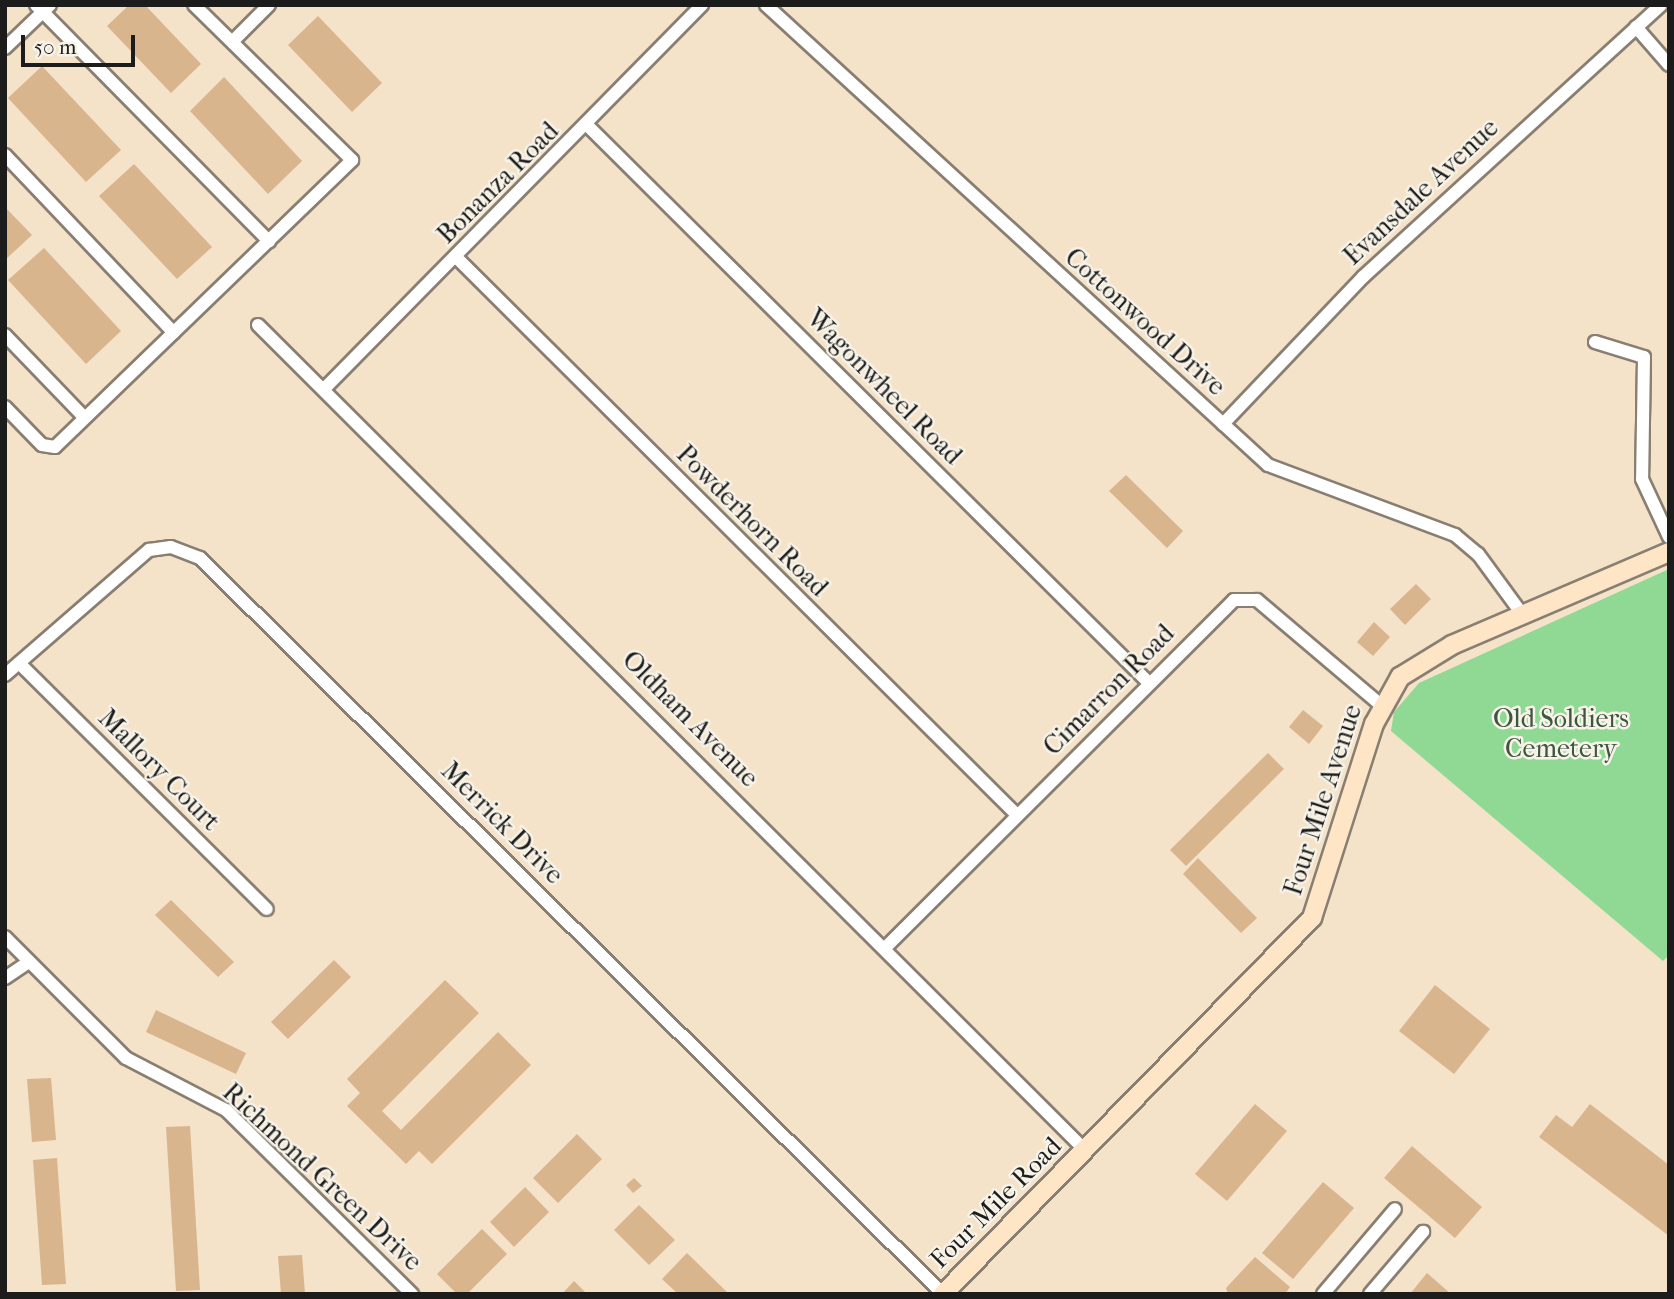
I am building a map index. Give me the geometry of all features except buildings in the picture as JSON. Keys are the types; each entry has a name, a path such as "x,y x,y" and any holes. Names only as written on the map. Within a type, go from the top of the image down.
{"street":[{"path":"5,407 48,448 174,333 352,160 236,39 194,5"},
{"path":"236,39 269,5"},
{"name":"Bonanza Road","path":"324,389 587,125 702,5"},
{"name":"Cottonwood Drive","path":"766,5 1223,424 1283,474 1455,535 1478,554 1522,614"},
{"name":"Evansdale Avenue","path":"1223,424 1363,277 1661,5"},
{"path":"5,48 43,8 269,241"},
{"path":"1636,27 1669,65"},
{"name":"Wagonwheel Road","path":"587,125 1148,682"},
{"path":"5,155 174,333"},
{"name":"Powderhorn Road","path":"456,257 1017,815"},
{"name":"Oldham Avenue","path":"258,325 887,946 1086,1150"},
{"path":"5,335 85,417"},
{"path":"1595,342 1644,357 1642,479 1669,537"},
{"name":"Merrick Drive","path":"5,675 149,550 171,547 200,558 943,1294"},
{"name":"Four Mile Avenue","path":"1086,1150 1312,918 1381,705 1415,665 1522,614 1669,552"},
{"name":"Cimarron Road","path":"887,946 1224,607 1245,597 1265,606 1381,705"},
{"name":"Mallory Court","path":"19,663 267,909"},
{"name":"Richmond Green Drive","path":"5,937 126,1058 226,1110 412,1294"},
{"path":"5,978 29,962"},
{"name":"Four Mile Road","path":"943,1294 1086,1150"},
{"path":"1323,1294 1395,1209"},
{"path":"1370,1294 1423,1232"}],"green space":[{"name":"Old Soldiers Cemetery","path":"1669,569 1669,955 1663,961 1391,731 1394,712 1419,683"}]}
